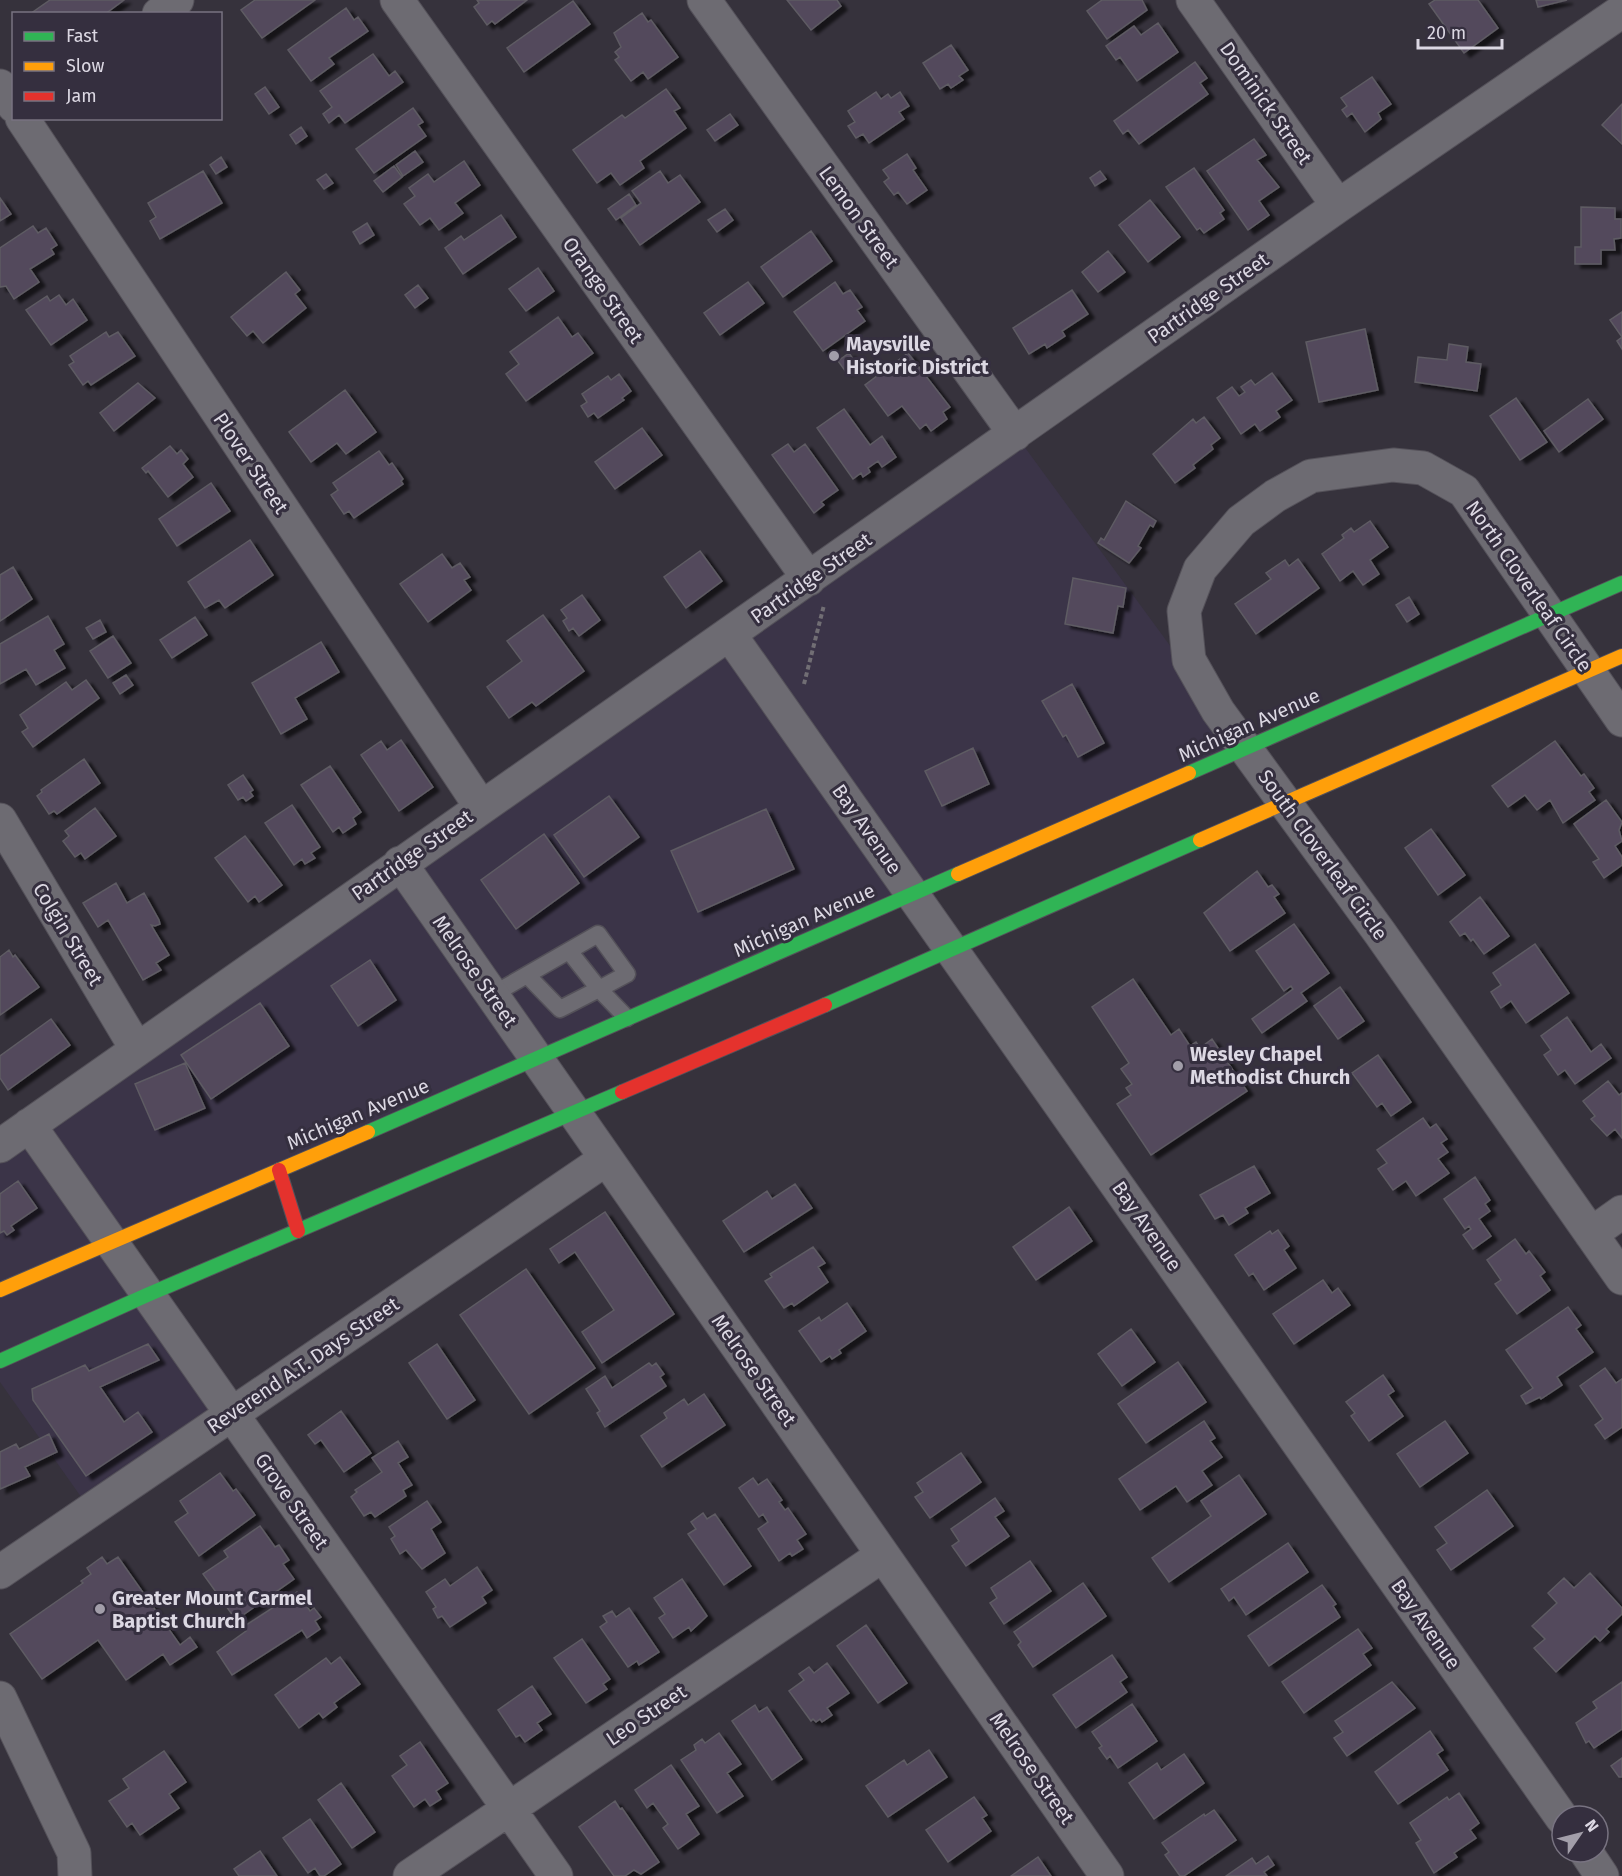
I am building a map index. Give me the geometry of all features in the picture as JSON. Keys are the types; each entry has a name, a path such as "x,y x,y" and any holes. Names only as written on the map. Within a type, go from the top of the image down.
{"main road":[{"name":"Michigan Avenue","path":"0,1290 537,1059 1622,583"},
{"path":"0,1361 147,1295 575,1113 1622,656"},
{"path":"279,1170 298,1231"}],"street":[{"path":"162,12 177,0"},
{"name":"Orange Street","path":"397,0 817,592"},
{"name":"Lemon Street","path":"704,0 1015,434"},
{"name":"Dominick Street","path":"1193,0 1338,206"},
{"name":"Partridge Street","path":"0,1146 400,863 730,635 817,592 1015,434 1338,206 1622,11"},
{"path":"0,86 12,103"},
{"path":"0,130 13,120"},
{"name":"Plover Street","path":"23,120 481,807"},
{"name":"North Cloverleaf Circle","path":"1351,471 1393,465 1423,468 1464,491 1622,720"},
{"name":"South Cloverleaf Circle","path":"1351,471 1311,477 1275,496 1241,521 1200,568 1184,611 1189,660 1218,711 1380,933 1622,1278"},
{"name":"Bay Avenue","path":"730,635 1552,1804"},
{"name":"Colgin Street","path":"0,820 136,1048"},
{"name":"Melrose Street","path":"400,863 1107,1876"},
{"name":"Grove Street","path":"29,1125 556,1876"},
{"name":"Reverend A.T. Days Street","path":"0,1572 606,1159"},
{"path":"1591,1234 1622,1212"},
{"name":"Leo Street","path":"410,1876 883,1555"},
{"path":"0,1698 74,1853 75,1876"}],"lane":[{"path":"492,995 598,934 627,974 560,1009 527,975"},
{"path":"569,951 599,989 627,1018"}],"path":[{"path":"804,684 817,592"}],"shaded area":[{"path":"1015,434 1245,748 111,1242 231,1415 91,1511 0,1382 0,1147"}],"building":[{"path":"50,0 124,0 108,12 33,12"},
{"path":"255,0 315,0 262,38 241,10"},
{"path":"477,0 527,0 495,24 492,21 487,25 474,7 479,3"},
{"path":"787,0 837,0 841,6 811,30"},
{"path":"1102,0 1142,0 1147,10 1107,39 1087,11"},
{"path":"1435,0 1478,0 1498,28 1464,53 1429,4"},
{"path":"1536,0 1567,0 1538,7"},
{"path":"573,1 590,24 524,72 507,48"},
{"path":"346,8 354,20 358,17 368,31 329,58 334,64 311,81 288,50"},
{"path":"642,13 648,22 651,20 678,57 648,79 643,72 631,81 615,60 619,57 615,52 621,47 614,33"},
{"path":"1158,23 1178,52 1137,81 1120,57 1116,60 1106,46 1134,26 1141,35"},
{"path":"951,45 968,70 959,76 963,80 951,88 948,84 940,89 923,63"},
{"path":"373,54 389,76 395,71 403,82 345,123 339,115 329,123 323,114 332,107 320,91"},
{"path":"1195,62 1207,78 1200,83 1208,94 1139,144 1128,130 1123,134 1114,121"},
{"path":"1372,77 1391,104 1378,113 1381,119 1365,132 1352,113 1347,117 1342,110 1347,106 1341,98"},
{"path":"265,87 279,107 269,114 255,94"},
{"path":"666,89 680,108 674,111 686,128 640,161 644,168 620,185 611,173 597,183 573,150 622,115 625,118"},
{"path":"876,92 881,99 888,94 891,98 900,92 909,106 899,112 904,119 869,143 863,134 856,138 848,126 855,122 848,111"},
{"path":"1622,104 1622,144 1602,125"},
{"path":"413,108 423,122 418,125 426,136 374,173 356,149"},
{"path":"730,114 738,125 715,141 707,130"},
{"path":"301,127 307,136 296,144 290,135"},
{"path":"1254,139 1266,155 1257,160 1279,187 1259,201 1269,215 1248,230 1207,171"},
{"path":"415,151 423,162 403,176 396,165"},
{"path":"907,154 916,168 913,170 927,190 907,204 898,192 894,195 884,182 889,178 883,170"},
{"path":"221,157 227,167 216,174 210,165"},
{"path":"464,161 480,185 455,203 463,213 439,230 430,218 420,225 404,204 415,196 409,188 428,174 434,182"},
{"path":"394,166 402,177 383,192 374,181"},
{"path":"1194,168 1224,210 1220,213 1224,219 1204,233 1200,228 1197,230 1166,187"},
{"path":"203,171 222,203 160,239 150,221 156,217 148,203"},
{"path":"660,171 668,183 680,175 700,202 640,245 621,218 641,203 632,191"},
{"path":"1100,171 1106,179 1095,186 1090,178"},
{"path":"326,174 333,183 324,189 317,180"},
{"path":"629,194 636,205 616,220 608,209"},
{"path":"0,198 11,214 0,221"},
{"path":"1150,200 1180,237 1148,262 1119,225"},
{"path":"1581,207 1615,208 1615,219 1621,219 1621,238 1614,239 1615,250 1601,250 1601,264 1575,264 1575,247 1581,247"},
{"path":"725,209 733,220 717,232 708,220"},
{"path":"501,215 516,237 463,274 445,248 461,236 464,240"},
{"path":"367,223 374,235 360,244 353,232"},
{"path":"33,226 38,233 46,228 57,245 51,249 54,254 30,269 39,282 14,299 6,286 0,287 0,248"},
{"path":"811,231 832,261 783,297 761,267"},
{"path":"1108,251 1125,272 1098,292 1082,272"},
{"path":"538,268 554,291 526,311 509,289"},
{"path":"286,272 300,290 295,294 306,308 263,343 253,331 247,336 231,317"},
{"path":"748,282 764,303 720,335 704,313"},
{"path":"835,282 843,294 850,290 862,307 857,310 865,321 823,351 794,312"},
{"path":"418,285 428,298 415,308 405,295"},
{"path":"1072,290 1088,314 1062,331 1065,336 1047,348 1045,344 1029,354 1013,328"},
{"path":"59,295 66,305 73,299 87,320 51,345 26,310 47,296 50,301"},
{"path":"1622,312 1622,337 1610,320"},
{"path":"558,317 572,337 578,333 593,353 526,401 506,374 519,364 510,352"},
{"path":"1365,329 1378,390 1319,402 1306,342"},
{"path":"106,332 109,337 118,332 135,356 91,385 88,381 83,385 69,365 74,362 70,356"},
{"path":"1622,337 1622,349 1617,341"},
{"path":"1449,344 1468,347 1466,362 1481,364 1477,391 1415,382 1418,357 1447,360"},
{"path":"849,353 857,365 846,372 838,361"},
{"path":"908,353 950,407 943,412 947,419 931,431 926,424 920,429 902,406 888,416 865,385"},
{"path":"1272,373 1292,400 1276,411 1280,417 1260,431 1255,424 1241,434 1217,398 1232,387 1239,396 1245,392 1241,387 1251,380 1255,385"},
{"path":"619,374 631,391 622,398 624,400 598,418 594,413 588,417 581,406 587,402 582,394 608,376 611,380"},
{"path":"138,383 155,398 114,431 100,413"},
{"path":"345,390 376,432 346,454 337,443 311,462 289,432"},
{"path":"1516,398 1547,442 1520,460 1490,416"},
{"path":"1588,399 1603,419 1559,452 1544,431"},
{"path":"844,409 870,445 882,436 896,457 882,467 878,461 868,468 870,472 863,477 861,473 853,479 817,428"},
{"path":"1204,417 1220,438 1211,445 1213,449 1193,465 1195,468 1175,483 1153,454 1193,419 1196,423"},
{"path":"642,428 662,455 615,489 595,462"},
{"path":"788,444 794,452 805,444 838,490 821,502 824,505 814,513 772,455"},
{"path":"170,446 177,454 181,450 188,459 183,464 193,477 168,497 148,471 146,473 142,468"},
{"path":"379,451 389,465 392,463 403,479 401,481 403,484 354,518 349,511 344,514 331,495 338,490 333,483"},
{"path":"211,483 230,511 177,546 159,519"},
{"path":"1126,501 1156,521 1153,527 1150,525 1138,546 1141,548 1129,563 1098,543 1101,538 1104,540"},
{"path":"1370,521 1388,547 1370,560 1379,574 1363,585 1353,571 1340,581 1322,554 1344,538 1342,535 1351,528 1354,532"},
{"path":"250,540 273,575 225,608 219,600 205,608 188,582"},
{"path":"700,551 722,581 686,608 664,577"},
{"path":"442,554 452,568 460,563 470,577 464,580 471,590 428,622 400,584"},
{"path":"1298,559 1319,588 1256,634 1235,604 1271,579 1266,573 1285,560 1289,566"},
{"path":"13,567 32,599 0,621 0,575"},
{"path":"1073,578 1126,588 1123,607 1118,606 1113,633 1065,624"},
{"path":"582,595 600,620 579,636 573,628 569,631 563,621 567,618 561,610"},
{"path":"1409,597 1419,614 1407,622 1396,605"},
{"path":"543,615 584,671 536,706 532,702 509,718 487,687 522,661 507,641"},
{"path":"48,616 64,644 54,650 65,668 36,685 26,669 0,684 0,644"},
{"path":"195,617 207,635 172,658 160,640"},
{"path":"100,620 106,632 93,639 86,628"},
{"path":"113,636 131,663 108,678 90,651"},
{"path":"321,642 339,672 295,698 307,719 281,734 252,683"},
{"path":"126,675 133,685 120,694 113,683"},
{"path":"86,680 99,698 33,747 22,732 28,728 20,715 66,682 72,690"},
{"path":"1072,684 1104,743 1078,757 1066,735 1063,737 1042,701"},
{"path":"401,740 433,787 399,811 361,755 381,741 387,750"},
{"path":"1555,741 1581,776 1584,774 1594,788 1589,792 1595,800 1563,823 1550,800 1537,810 1525,795 1508,807 1492,786"},
{"path":"973,748 989,784 942,806 925,771"},
{"path":"84,759 100,783 57,814 54,811 49,814 37,796 42,792 41,790"},
{"path":"330,766 361,812 353,818 356,824 343,833 339,827 333,832 301,785"},
{"path":"243,775 253,790 250,792 253,796 246,801 243,797 238,800 228,785"},
{"path":"609,796 639,837 584,877 554,835"},
{"path":"1606,800 1622,822 1619,830 1622,841 1615,846 1622,857 1622,865 1604,878 1593,862 1599,859 1574,824"},
{"path":"292,805 320,847 311,853 315,858 305,864 302,859 294,865 265,823"},
{"path":"95,808 116,836 85,859 81,853 75,857 63,841 69,836 65,831"},
{"path":"766,809 794,869 698,912 671,851"},
{"path":"1431,829 1465,875 1438,895 1405,848"},
{"path":"544,834 579,883 516,929 481,880"},
{"path":"245,836 282,885 259,902 255,896 248,902 215,858"},
{"path":"1257,871 1268,887 1272,885 1279,894 1274,897 1285,913 1230,951 1204,913"},
{"path":"116,883 127,903 144,893 160,924 151,925 169,955 156,963 161,970 143,980 108,920 98,927 83,903"},
{"path":"1480,897 1509,936 1484,954 1473,939 1471,941 1465,933 1460,936 1450,922"},
{"path":"1294,924 1329,973 1301,993 1307,1001 1262,1033 1252,1019 1293,989 1291,986 1284,991 1256,951"},
{"path":"1535,944 1569,993 1526,1023 1511,1001 1501,1008 1491,992 1501,985 1493,973"},
{"path":"9,950 39,987 0,1015 0,957"},
{"path":"370,960 396,1000 358,1026 331,986"},
{"name":"Wesley Chapel Methodist Church","path":"1133,979 1171,1035 1179,1029 1190,1046 1196,1042 1200,1048 1212,1039 1247,1091 1151,1155 1117,1104 1131,1095 1126,1088 1132,1084 1121,1069 1129,1063 1092,1007"},
{"path":"1340,987 1364,1021 1338,1039 1314,1006"},
{"path":"260,1003 289,1046 211,1099 181,1055"},
{"path":"1567,1017 1591,1052 1601,1044 1611,1058 1575,1084 1565,1070 1558,1075 1544,1055 1551,1050 1541,1036"},
{"path":"51,1019 70,1045 8,1090 0,1078 0,1056"},
{"path":"1378,1055 1411,1102 1391,1116 1382,1103 1377,1107 1352,1073"},
{"path":"185,1063 205,1108 155,1130 135,1084"},
{"path":"1608,1081 1619,1095 1622,1093 1622,1138 1615,1129 1607,1136 1591,1119 1595,1116 1583,1101"},
{"path":"1423,1118 1430,1128 1436,1124 1447,1139 1441,1143 1448,1152 1438,1159 1449,1173 1416,1196 1406,1181 1393,1190 1378,1169 1387,1163 1377,1150"},
{"path":"1254,1166 1270,1193 1245,1208 1248,1213 1229,1225 1223,1215 1215,1219 1200,1195"},
{"path":"1475,1177 1490,1200 1485,1204 1490,1211 1479,1219 1491,1236 1473,1249 1463,1235 1471,1229 1469,1226 1465,1229 1444,1199"},
{"path":"18,1181 37,1208 11,1226 14,1230 7,1235 4,1231 0,1233 0,1194"},
{"path":"795,1184 812,1208 744,1252 723,1221 767,1191 772,1199"},
{"path":"1069,1207 1092,1241 1036,1280 1013,1247"},
{"path":"605,1212 674,1314 602,1363 582,1332 614,1310 575,1252 559,1263 550,1249"},
{"path":"1278,1230 1289,1246 1284,1250 1296,1268 1264,1290 1253,1273 1249,1276 1235,1255 1270,1231 1272,1234"},
{"path":"1515,1239 1526,1254 1529,1251 1545,1272 1540,1276 1550,1290 1517,1314 1495,1284 1501,1280 1487,1260"},
{"path":"813,1247 825,1263 818,1267 828,1282 794,1306 792,1303 784,1308 765,1281 772,1277 770,1274"},
{"path":"526,1269 595,1368 529,1414 460,1315"},
{"path":"1323,1280 1332,1293 1338,1288 1350,1305 1294,1344 1273,1314"},
{"path":"847,1303 866,1331 839,1350 841,1353 821,1362 799,1331 819,1317 821,1321"},
{"path":"1568,1307 1581,1325 1576,1329 1593,1352 1557,1377 1562,1385 1541,1399 1540,1397 1526,1404 1521,1396 1533,1388 1506,1350"},
{"path":"1131,1329 1155,1362 1122,1386 1098,1354"},
{"path":"148,1344 159,1360 100,1387 124,1422 138,1412 152,1432 86,1476 33,1400 32,1389 85,1365 89,1371"},
{"path":"437,1344 475,1400 447,1419 409,1363"},
{"path":"1178,1362 1206,1402 1146,1443 1118,1404"},
{"path":"649,1363 652,1366 656,1363 664,1374 660,1377 666,1386 605,1427 597,1413 600,1411 586,1389 605,1376 612,1388"},
{"path":"1605,1368 1616,1383 1622,1379 1622,1427 1605,1439 1595,1425 1603,1419 1580,1386"},
{"path":"1383,1375 1394,1391 1388,1395 1403,1416 1369,1441 1351,1416 1355,1413 1346,1402"},
{"path":"704,1394 725,1425 662,1467 641,1436 667,1418 664,1413 684,1399 688,1405"},
{"path":"341,1411 371,1453 344,1472 321,1440 315,1444 308,1435"},
{"path":"1204,1421 1215,1438 1210,1441 1222,1457 1202,1471 1212,1485 1187,1502 1176,1486 1140,1510 1119,1479"},
{"path":"1445,1421 1468,1453 1420,1487 1397,1454"},
{"path":"49,1434 57,1452 25,1467 30,1476 0,1489 0,1452 16,1444 19,1449"},
{"path":"398,1441 408,1457 398,1463 412,1485 403,1490 406,1496 375,1517 371,1512 364,1516 351,1497 357,1492 355,1490 382,1472 372,1458"},
{"path":"961,1453 981,1482 930,1518 915,1497 923,1492 917,1483"},
{"path":"220,1473 233,1491 236,1489 255,1515 199,1556 175,1522 188,1513 180,1501"},
{"path":"1239,1475 1266,1514 1169,1582 1152,1558 1211,1516 1201,1501"},
{"path":"753,1478 758,1485 767,1479 782,1500 779,1502 785,1510 788,1508 806,1534 797,1540 803,1549 792,1556 790,1553 779,1561 758,1529 768,1522 763,1514 759,1517 739,1488"},
{"path":"1487,1490 1513,1526 1451,1570 1437,1550 1447,1543 1435,1527"},
{"path":"995,1498 1004,1511 995,1517 1009,1536 966,1566 952,1546 959,1541 951,1529"},
{"path":"427,1501 441,1522 431,1529 445,1553 422,1569 406,1550 400,1554 391,1539 395,1536 389,1527"},
{"path":"703,1513 707,1519 715,1514 751,1566 724,1585 688,1534 696,1529 691,1522"},
{"path":"260,1526 275,1547 279,1545 289,1560 283,1564 294,1579 236,1620 203,1574 228,1557 224,1551"},
{"path":"1288,1543 1308,1572 1246,1615 1234,1597 1229,1601 1221,1589"},
{"name":"Greater Mount Carmel Baptist Church","path":"102,1557 107,1564 118,1557 180,1645 190,1637 197,1647 170,1665 163,1654 126,1680 98,1640 42,1679 10,1634 83,1583 81,1581 91,1574 87,1568"},
{"path":"1030,1561 1051,1591 1004,1624 990,1603 997,1598 991,1588"},
{"path":"477,1567 492,1590 482,1597 486,1603 450,1627 442,1616 438,1618 433,1609 436,1607 426,1592 445,1579 450,1586"},
{"path":"1590,1573 1622,1608 1622,1614 1606,1629 1609,1632 1600,1641 1595,1636 1556,1672 1534,1648 1545,1639 1532,1626 1557,1603 1548,1593 1564,1578 1574,1588"},
{"path":"682,1579 707,1616 691,1631 689,1627 673,1638 659,1618 665,1614 654,1598"},
{"path":"1083,1583 1106,1616 1033,1667 1018,1645 1021,1642 1014,1632"},
{"path":"1322,1585 1336,1604 1333,1606 1340,1617 1269,1666 1248,1636"},
{"path":"297,1592 310,1611 314,1608 321,1617 315,1621 320,1629 307,1638 302,1630 232,1675 217,1652 246,1631 243,1627"},
{"path":"629,1608 659,1652 639,1665 637,1661 628,1667 600,1627 607,1622 603,1616 612,1611 616,1617"},
{"path":"866,1625 907,1683 878,1703 837,1646"},
{"path":"1358,1629 1372,1648 1363,1654 1371,1665 1304,1713 1282,1682"},
{"path":"582,1639 610,1679 603,1684 607,1689 586,1703 554,1658"},
{"path":"1112,1655 1127,1677 1120,1682 1127,1692 1076,1728 1053,1695"},
{"path":"340,1657 360,1684 334,1703 337,1707 323,1718 319,1713 299,1728 275,1695 326,1658 331,1664"},
{"path":"827,1663 849,1693 827,1708 832,1715 822,1722 820,1719 816,1722 813,1719 811,1721 789,1691 804,1680 799,1674 809,1667 814,1673"},
{"path":"1392,1682 1415,1708 1347,1756 1334,1738 1343,1732 1335,1721"},
{"path":"1622,1682 1622,1729 1594,1748 1589,1741 1586,1743 1576,1723 1597,1708 1593,1702"},
{"path":"532,1686 551,1714 537,1723 542,1730 525,1742 520,1735 516,1737 498,1710"},
{"path":"1132,1704 1157,1741 1118,1768 1110,1756 1107,1759 1099,1748 1102,1746 1092,1732"},
{"path":"755,1705 759,1712 767,1707 802,1759 772,1780 732,1721"},
{"path":"1430,1731 1443,1750 1437,1754 1448,1770 1398,1804 1375,1772"},
{"path":"719,1733 741,1764 727,1773 743,1796 717,1813 681,1760 696,1750 694,1745 702,1739 705,1743"},
{"path":"420,1742 448,1783 436,1791 441,1799 430,1806 425,1799 414,1807 392,1776 407,1765 400,1756"},
{"path":"929,1750 947,1777 888,1817 866,1786 904,1760 907,1765"},
{"path":"164,1751 186,1782 169,1794 179,1808 140,1835 132,1823 127,1827 109,1801 129,1788 123,1779"},
{"path":"1184,1754 1204,1783 1154,1819 1129,1783 1157,1763 1161,1770"},
{"path":"1622,1758 1622,1777 1619,1777 1611,1766"},
{"path":"671,1765 699,1806 686,1814 699,1834 678,1849 663,1828 668,1824 653,1803 647,1808 635,1790"},
{"path":"341,1783 375,1832 352,1848 318,1800"},
{"path":"1459,1793 1479,1823 1470,1830 1476,1838 1454,1853 1457,1857 1434,1873 1416,1843 1421,1840 1410,1823 1447,1797 1449,1800"},
{"path":"974,1797 987,1815 982,1818 991,1831 948,1862 926,1830"},
{"path":"615,1801 659,1862 641,1874 634,1870 625,1876 614,1876 579,1827"},
{"path":"1214,1810 1236,1840 1184,1876 1180,1876 1165,1855 1169,1852 1162,1843 1204,1814 1205,1816"},
{"path":"310,1819 341,1864 324,1876 320,1876 315,1868 308,1873 283,1838"},
{"path":"260,1851 277,1876 239,1876 234,1869"},
{"path":"1268,1856 1274,1865 1264,1872 1267,1876 1226,1876 1252,1858 1256,1864"},
{"path":"1038,1857 1051,1876 1011,1876"}],"traffic: fast":[{"path":"1189,773 1622,583"},
{"path":"825,1005 1200,840"},
{"path":"368,1132 958,874"},
{"path":"0,1361 147,1295 622,1092"}],"traffic: slow":[{"path":"1200,840 1622,656"},
{"path":"958,874 1189,773"},
{"path":"0,1290 368,1132"}],"traffic: jam":[{"path":"622,1092 825,1005"},
{"path":"279,1170 298,1231"}],"place":[{"name":"Maysville Historic District","path":"834,356"},
{"name":"Wesley Chapel Methodist Church","path":"1178,1066"},
{"name":"Greater Mount Carmel Baptist Church","path":"100,1609"}]}
